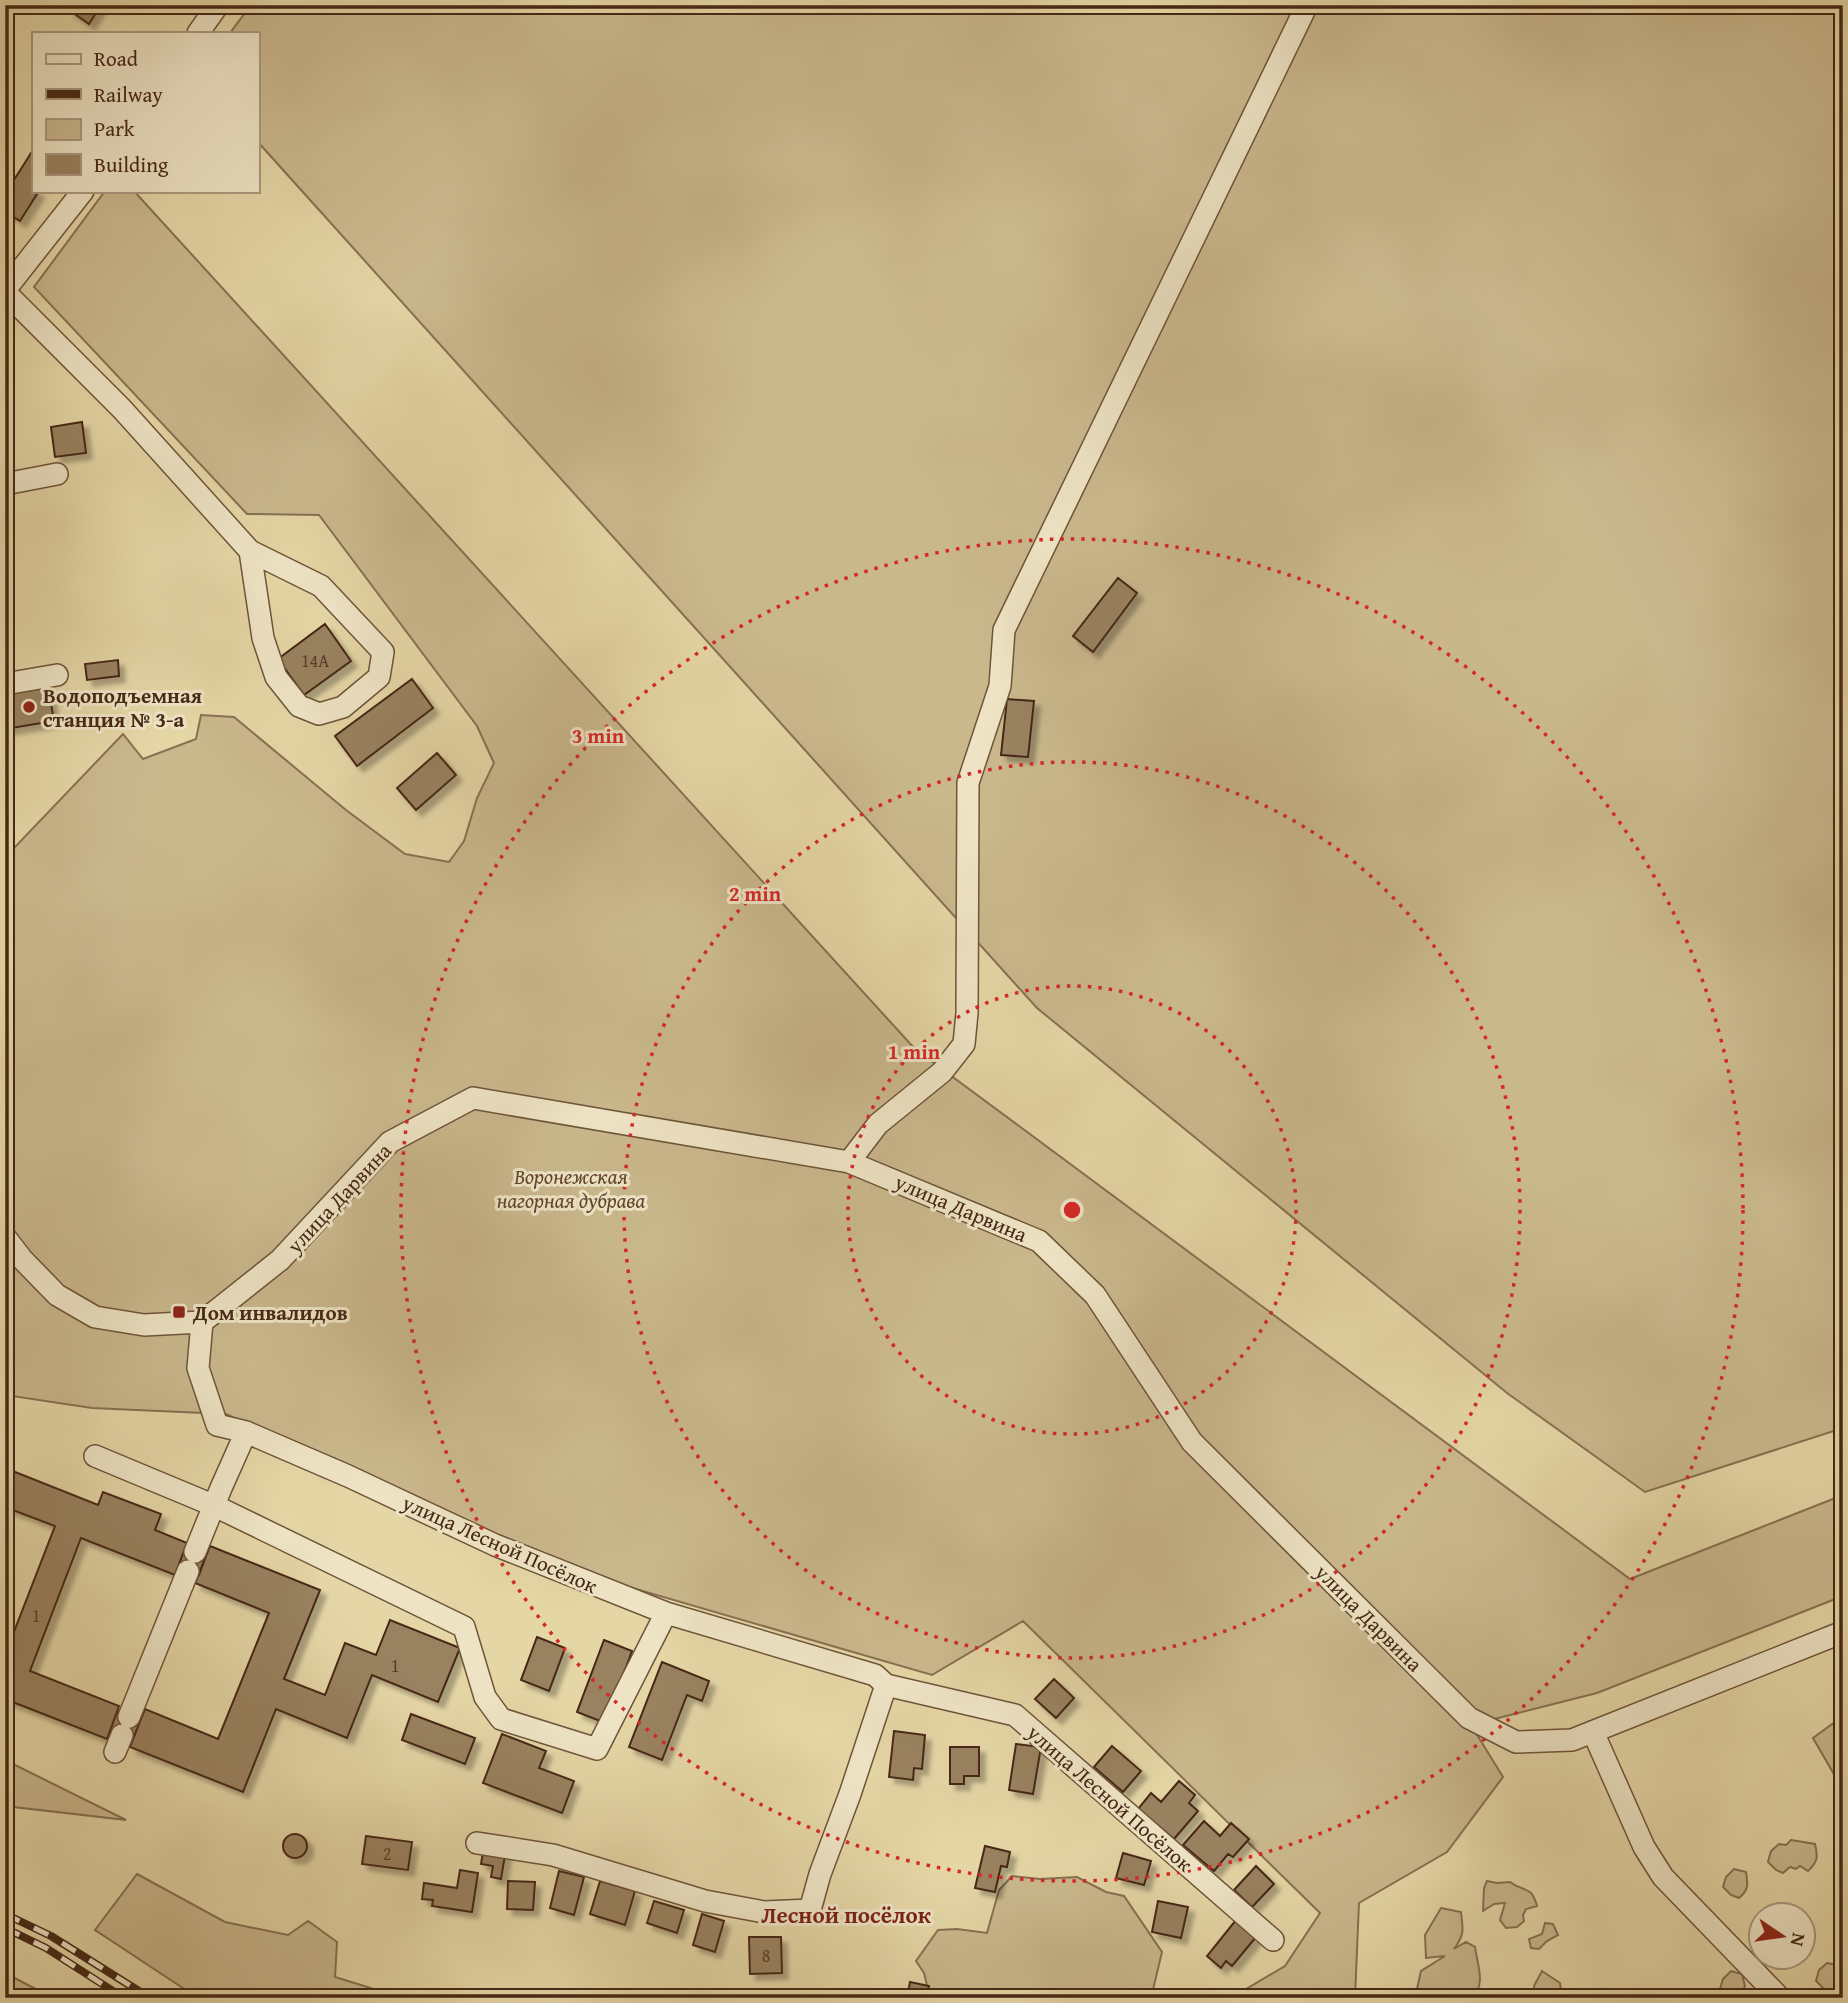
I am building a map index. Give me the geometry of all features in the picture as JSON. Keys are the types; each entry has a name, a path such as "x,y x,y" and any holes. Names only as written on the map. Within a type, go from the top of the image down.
{"street":[{"path":"199,32 218,5"},
{"path":"849,1162 878,1124 942,1072 964,1044 968,1013 968,783 1000,685 1004,630 1307,5"},
{"path":"82,192 5,291 122,409 250,551 321,586 383,652 379,677 343,707 319,714 299,706 276,677 263,638 250,551"},
{"path":"5,484 57,474"},
{"path":"5,684 57,676"},
{"name":"улица Дарвина","path":"202,1322 281,1260 390,1142 473,1098 849,1162 1039,1241 1095,1295 1192,1442 1469,1718 1516,1742 1572,1740 1843,1632"},
{"path":"5,1237 57,1296 94,1317 144,1325 202,1322"},
{"name":"улица Лесной Посёлок","path":"202,1322 198,1368 217,1425 247,1432 495,1545 666,1613 875,1675 886,1685 1015,1715 1273,1940"},
{"path":"122,1734 221,1488 247,1432"},
{"path":"95,1456 215,1506 464,1627 485,1697 501,1719 597,1749 666,1613"},
{"path":"477,1843 553,1855 705,1901 764,1912 810,1910 886,1685"},
{"path":"1593,1732 1644,1847 1663,1877 1780,1998"}],"green space":[{"path":"251,5 1843,5 1843,1428 1645,1492 1507,1393 1037,1008 259,143 259,32 231,32"},
{"name":"Воронежская нагорная дубрава","path":"104,192 135,192 915,1049 1630,1579 1843,1495 1843,1596 1597,1693 1471,1725 1503,1777 1447,1852 1359,1903 1355,1998 1231,1998 1285,1966 1320,1913 1023,1621 932,1675 574,1571 226,1414 92,1408 5,1395 5,863 13,849 123,734 143,759 196,739 201,715 234,717 346,810 405,854 449,862 464,841 477,798 494,763 477,726 319,515 247,514 34,287"},
{"path":"1839,1719 1843,1719 1843,1774 1835,1776 1813,1738"},
{"path":"5,1760 126,1820 5,1806"},
{"path":"1791,1840 1815,1844 1816,1859 1808,1871 1800,1866 1796,1869 1790,1867 1783,1873 1768,1862 1771,1851 1779,1844 1786,1845"},
{"path":"1734,1869 1746,1872 1747,1887 1739,1898 1723,1887 1726,1877"},
{"path":"137,1874 225,1922 288,1935 308,1921 337,1942 335,1977 403,1998 198,1998 95,1930"},
{"path":"1012,1876 1040,1879 1077,1877 1106,1892 1124,1896 1162,1952 1151,1998 930,1998 924,1973 916,1961 938,1930 957,1929 987,1933 999,1890"},
{"path":"1487,1881 1510,1882 1530,1892 1537,1906 1526,1909 1524,1921 1517,1927 1506,1928 1500,1920 1505,1903 1494,1904 1483,1911"},
{"path":"1441,1908 1461,1912 1462,1932 1454,1949 1466,1942 1475,1947 1480,1981 1479,1988 1471,1998 1415,1998 1421,1971 1445,1956 1426,1958 1425,1935"},
{"path":"1545,1923 1553,1924 1558,1935 1539,1949 1531,1948 1529,1939 1542,1934"},
{"path":"1827,1963 1838,1965 1840,1973 1839,1983 1832,1992 1816,1981 1819,1970"},
{"path":"1542,1971 1560,1983 1562,1998 1535,1998 1534,1986"},
{"path":"1731,1971 1742,1974 1745,1986 1738,1998 1728,1997 1720,1989 1723,1979"},
{"path":"5,1973 53,1998 5,1998"}],"building":[{"path":"72,5 101,5 89,24 69,10"},
{"path":"32,152 32,192 38,192 20,221 5,212 5,194"},
{"path":"82,422 86,453 55,457 51,427"},
{"path":"1118,578 1137,593 1093,652 1073,636"},
{"path":"325,624 351,661 304,695 278,659"},
{"path":"118,660 119,676 87,680 85,664"},
{"path":"412,679 433,708 357,766 335,736"},
{"name":"Водоподъемная станция № 3-а","path":"48,685 54,721 5,729 5,692"},
{"path":"1007,699 1034,701 1028,757 1001,755"},
{"path":"437,753 456,775 416,810 397,788"},
{"path":"5,1468 98,1505 103,1492 161,1514 155,1530 187,1543 175,1575 81,1538 30,1671 119,1706 107,1739 5,1699 5,1655 55,1526 5,1507"},
{"path":"210,1546 320,1590 284,1679 325,1695 345,1643 376,1655 390,1620 460,1648 438,1702 372,1675 347,1738 276,1709 243,1792 130,1747 145,1709 218,1739 269,1613 195,1583"},
{"path":"185,1548 206,1556 199,1575 178,1567"},
{"path":"537,1637 565,1648 549,1691 521,1680"},
{"path":"604,1640 632,1651 605,1723 577,1712"},
{"path":"662,1662 709,1681 702,1701 687,1695 662,1760 629,1747"},
{"path":"1054,1679 1074,1698 1056,1718 1035,1699"},
{"path":"117,1712 140,1721 133,1739 110,1731"},
{"path":"411,1714 475,1738 465,1764 402,1740"},
{"path":"894,1731 925,1735 922,1769 914,1768 913,1780 889,1777"},
{"path":"502,1734 546,1751 539,1768 574,1781 562,1813 483,1783"},
{"path":"1016,1744 1041,1747 1033,1794 1009,1790"},
{"path":"1112,1746 1141,1771 1123,1792 1094,1767"},
{"path":"950,1747 979,1747 979,1776 964,1776 964,1784 950,1784"},
{"path":"1179,1781 1195,1795 1189,1803 1198,1811 1174,1839 1138,1809 1151,1793 1161,1802"},
{"path":"1204,1821 1220,1836 1231,1823 1249,1839 1233,1857 1228,1854 1214,1871 1183,1845"},
{"path":"295,1834 306,1841 307,1846 300,1857 295,1858 284,1851 283,1846 290,1835"},
{"path":"366,1836 412,1842 408,1870 362,1864"},
{"path":"484,1846 506,1849 501,1879 491,1877 493,1866 481,1864"},
{"path":"985,1846 1010,1852 1007,1867 1001,1866 995,1892 975,1888"},
{"path":"1123,1853 1151,1861 1144,1885 1116,1878"},
{"path":"1256,1866 1274,1884 1252,1907 1234,1890"},
{"path":"460,1870 478,1873 472,1912 432,1906 433,1900 422,1899 424,1883 457,1888"},
{"path":"559,1871 584,1877 574,1915 550,1908"},
{"path":"508,1881 535,1882 533,1910 507,1909"},
{"path":"600,1881 635,1891 625,1925 590,1914"},
{"path":"654,1901 684,1910 677,1933 647,1923"},
{"path":"1158,1901 1188,1907 1181,1938 1152,1932"},
{"path":"702,1914 724,1921 715,1952 693,1945"},
{"path":"1236,1920 1256,1937 1232,1966 1226,1961 1221,1968 1207,1956"},
{"path":"749,1937 781,1937 782,1973 750,1974"},
{"path":"910,1982 929,1986 926,1998 907,1998"}],"railway":[{"path":"5,1914 51,1936 150,1998"},
{"path":"5,1928 46,1948 124,1998"}],"place":[{"name":"Водоподъемная станция № 3-а","path":"29,707"},
{"name":"Дом инвалидов","path":"179,1312"}],"district":[{"name":"Лесной посёлок","path":"846,1914"}]}
